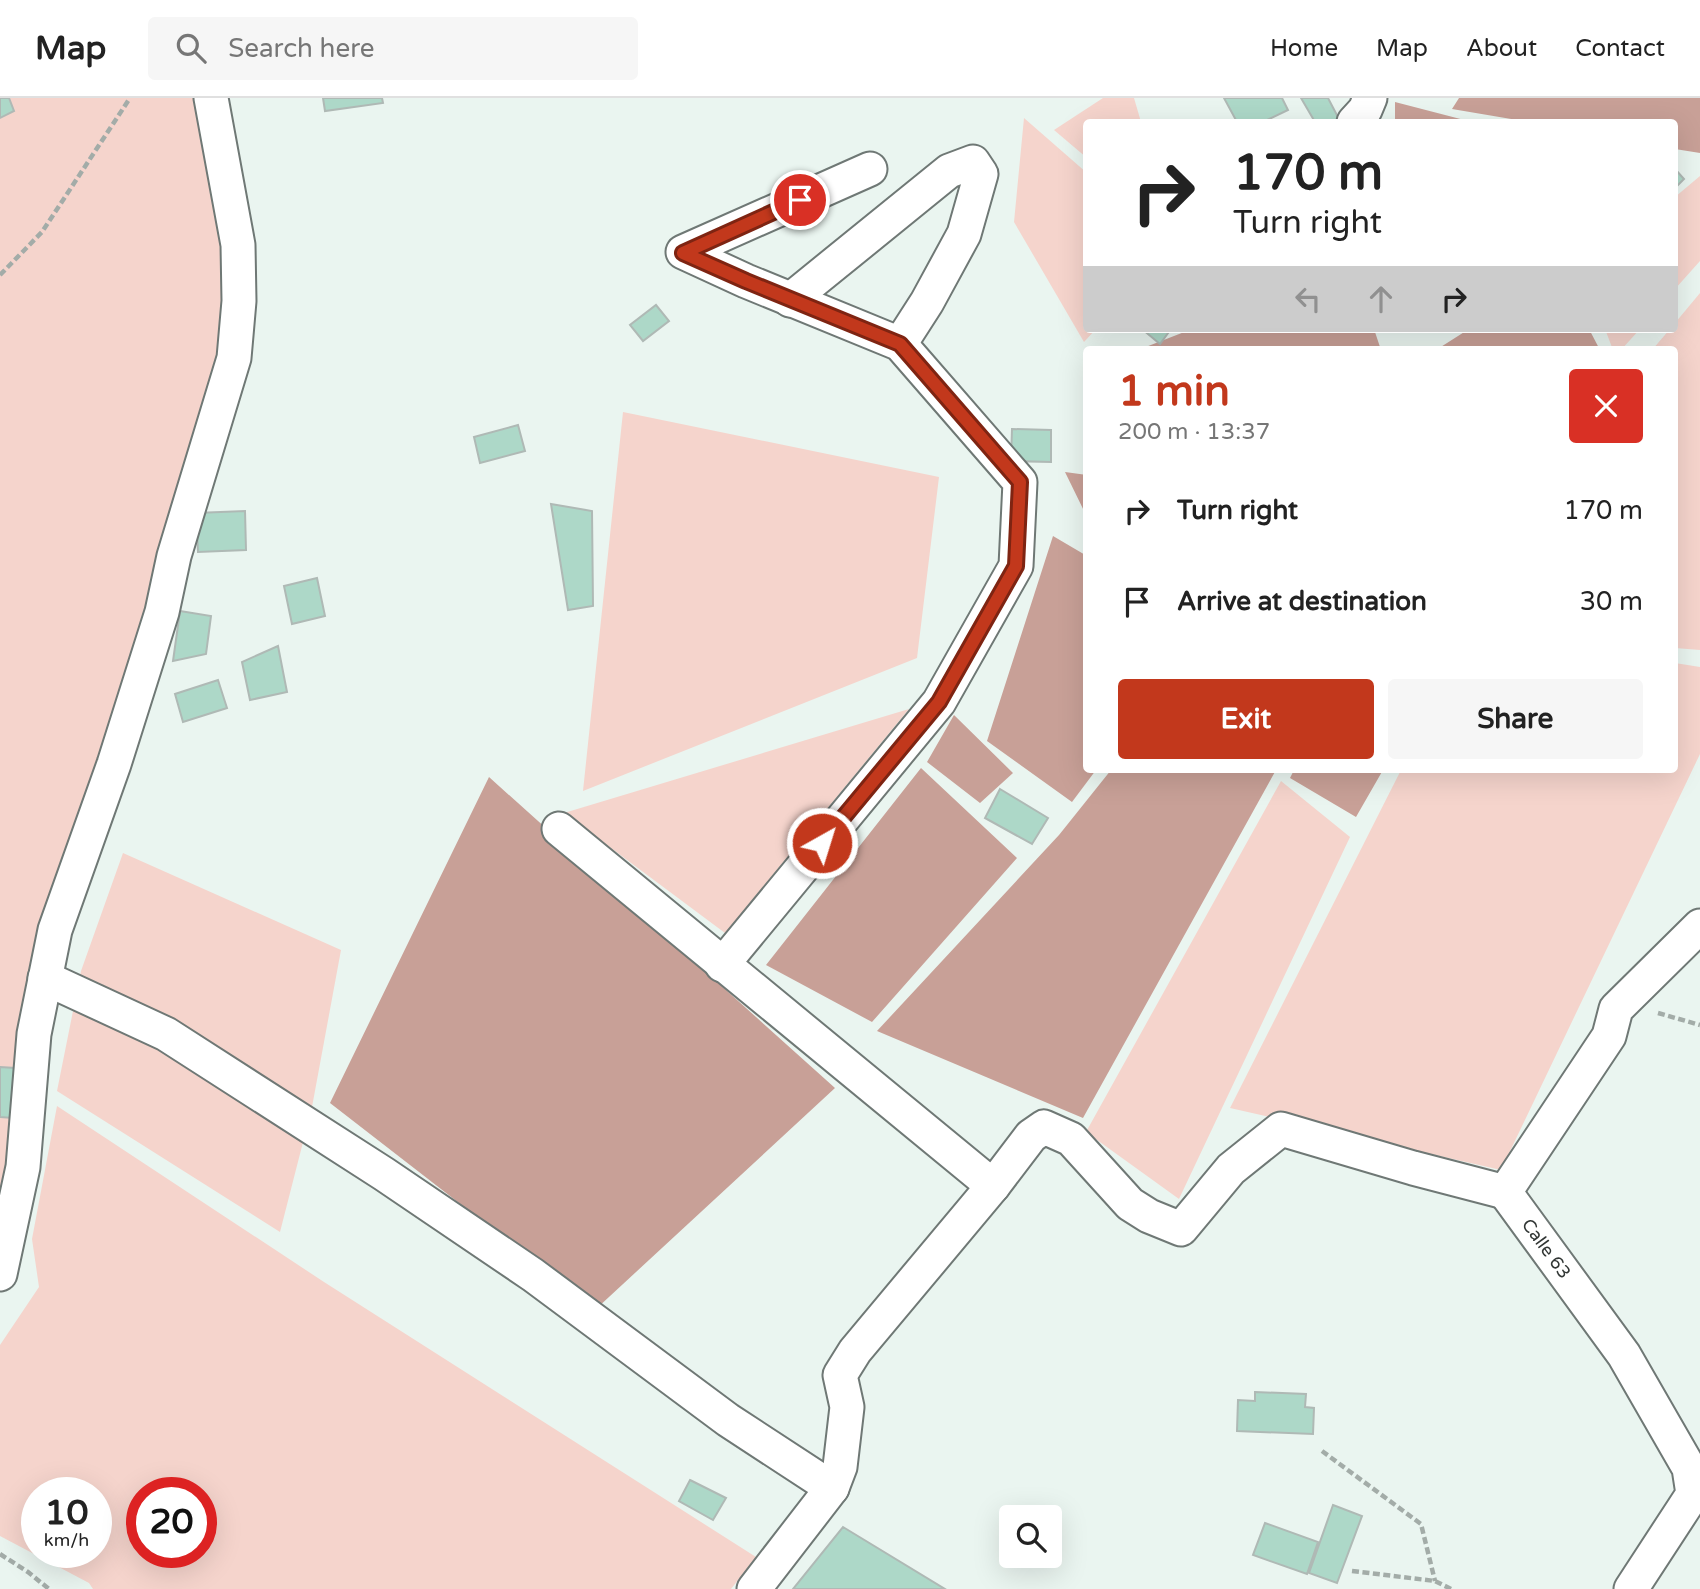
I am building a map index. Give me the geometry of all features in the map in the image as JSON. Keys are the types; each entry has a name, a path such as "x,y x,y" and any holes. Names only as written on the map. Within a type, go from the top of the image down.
{"street":[{"path":"0,1274 23,1167 34,1034 55,930 114,764 162,612 174,556 233,358 239,301 238,244 211,98"},
{"path":"1357,119 1365,110 1370,98"},
{"path":"790,300 949,171 973,162 981,174 964,234 927,302 900,344"},
{"path":"722,965 939,702 1016,566 1020,482 900,344 683,253 870,169"},
{"path":"559,830 993,1186"},
{"path":"754,1589 832,1488 841,1467 847,1406 840,1375 855,1351 993,1186 1031,1136 1044,1127 1071,1139 1130,1204 1149,1216 1181,1229 1231,1169 1281,1129 1505,1192 1609,1036 1616,1009 1700,926"},
{"path":"45,978 166,1034 384,1174 533,1275 728,1420 832,1488"},
{"name":"Calle 63","path":"1505,1192 1624,1356 1689,1468 1693,1494 1631,1589"}],"path":[{"path":"0,275 42,232 131,98"},
{"path":"1322,1451 1421,1524 1435,1581"},
{"path":"0,1554 49,1589"},
{"path":"1352,1572 1435,1581 1451,1589"}],"shaded area":[{"path":"0,98 211,98 239,301 55,930 0,1274"},
{"path":"1103,98 1134,98 1140,119 1083,119 1083,155 1054,130"},
{"path":"1459,98 1700,98 1700,153 1678,149 1678,119 1511,119 1452,109"},
{"path":"1395,102 1460,119 1395,119"},
{"path":"1024,118 1083,170 1083,333 1092,333 1084,342 1014,222"},
{"path":"1700,176 1700,261 1678,286 1678,194"},
{"path":"1700,293 1700,650 1678,648 1678,346 1655,346 1667,333 1678,333 1678,319"},
{"path":"1182,333 1375,333 1380,346 1148,346"},
{"path":"1463,333 1591,333 1598,346 1442,346"},
{"path":"1607,333 1636,333 1625,346 1611,346"},
{"path":"623,412 939,477 917,658 583,791"},
{"path":"1065,472 1083,474 1083,509"},
{"path":"1053,536 1083,554 1083,773 1094,773 1072,802 987,741"},
{"path":"1678,663 1700,667 1700,754 1501,1170 1230,1108 1399,773 1678,773"},
{"path":"909,709 725,933 564,813"},
{"path":"954,715 1013,773 980,803 927,762"},
{"path":"921,768 1017,858 872,1022 766,965"},
{"path":"1109,773 1274,773 1083,1118 877,1031 1059,835"},
{"path":"1292,773 1381,773 1356,817 1290,778"},
{"path":"489,777 835,1088 596,1309 330,1103"},
{"path":"1281,781 1350,837 1179,1199 1086,1132"},
{"path":"123,853 341,950 312,1107 280,1232 57,1091 81,971"},
{"path":"57,1106 324,1282 756,1557 731,1589 93,1589 89,1583 61,1568 112,1568 112,1477 21,1477 21,1547 0,1536 0,1345 39,1287 32,1239"}],"building":[{"path":"0,98 9,98 14,111 0,118"},
{"path":"323,98 382,98 383,103 325,111"},
{"path":"1224,98 1282,98 1288,110 1269,119 1235,119"},
{"path":"1301,98 1328,98 1339,119 1313,119"},
{"path":"1678,172 1684,179 1678,185"},
{"path":"656,305 669,321 643,341 630,325"},
{"path":"1147,333 1168,333 1160,344"},
{"path":"518,425 525,451 480,463 474,437"},
{"path":"1012,429 1051,430 1051,462 1011,461"},
{"path":"551,504 592,511 593,606 568,610"},
{"path":"245,511 246,550 198,552 196,513"},
{"path":"317,578 325,616 292,624 284,586"},
{"path":"180,611 211,616 206,654 173,661"},
{"path":"278,646 287,692 250,700 242,662"},
{"path":"218,680 227,708 183,722 175,694"},
{"path":"1000,789 1048,818 1032,844 985,818"},
{"path":"0,1067 15,1068 13,1118 0,1117"},
{"path":"1255,1392 1306,1394 1305,1407 1314,1408 1313,1434 1237,1431 1238,1400 1255,1401"},
{"path":"690,1480 726,1498 713,1520 679,1501"},
{"path":"1333,1505 1362,1516 1337,1583 1309,1573"},
{"path":"1265,1523 1318,1542 1307,1574 1253,1555"},
{"path":"843,1527 945,1589 793,1589"}],"route":[{"path":"800,200 683,253 900,344 1020,482 1016,566 939,702 822,843"}]}
